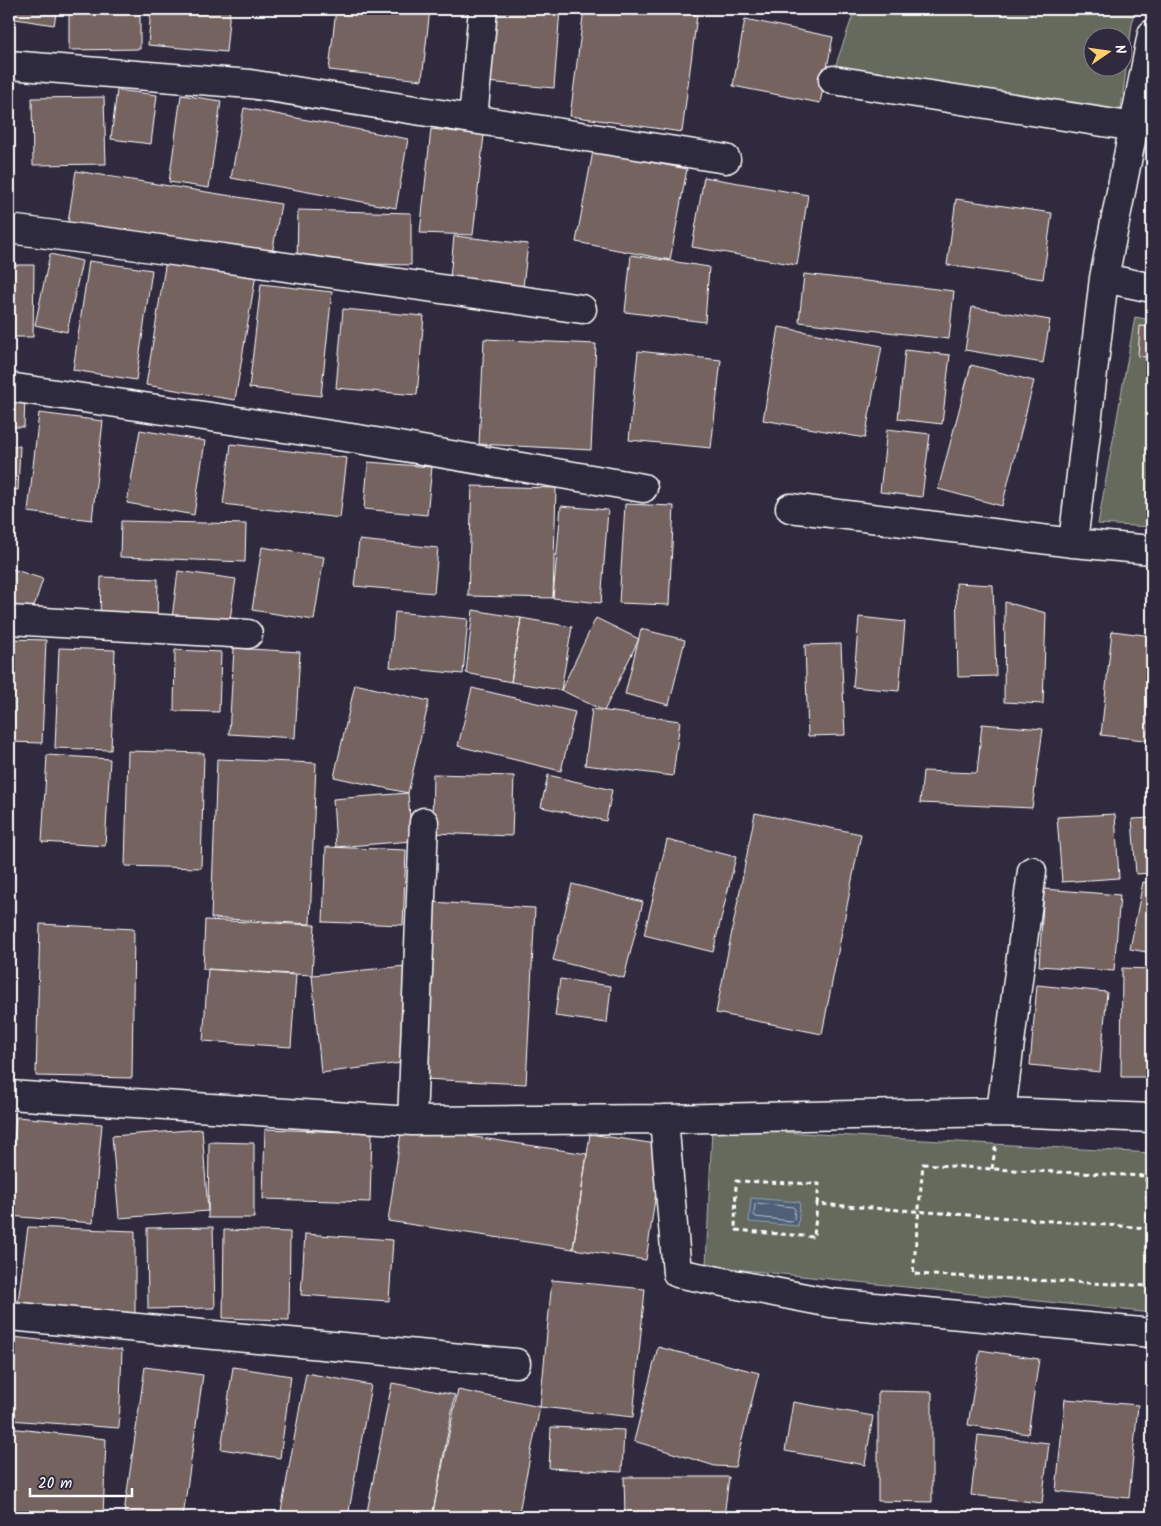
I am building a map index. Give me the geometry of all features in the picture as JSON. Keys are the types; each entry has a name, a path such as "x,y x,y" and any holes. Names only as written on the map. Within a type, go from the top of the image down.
{"street":[{"path":"473,119 482,9"},
{"path":"1073,543 1104,278 1152,34"},
{"path":"9,65 250,84 726,158"},
{"path":"833,80 1135,127"},
{"path":"9,229 131,244 582,308"},
{"path":"1104,278 1152,288"},
{"path":"9,387 358,439 643,488"},
{"path":"790,508 1073,543 1152,550"},
{"path":"9,620 248,634"},
{"path":"412,1121 424,822"},
{"path":"1001,1112 1032,871"},
{"path":"9,1104 9,1095 412,1121 664,1119 1001,1112 1152,1118"},
{"path":"664,1119 677,1273 831,1303 1152,1333"},
{"path":"9,1316 516,1363"}],"path":[{"path":"1152,1281 1146,1176 923,1164 913,1274 1152,1286"},
{"path":"736,1181 819,1184 817,1204 814,1237 736,1230 736,1181"},
{"path":"817,1204 1148,1228"}],"green space":[{"path":"855,9 1134,9 1132,28 1084,28 1084,78 1125,78 1119,124 834,70"},
{"path":"1135,317 1152,320 1152,527 1098,524"},
{"path":"712,1128 1152,1153 1152,1313 706,1266"}],"water":[{"path":"751,1198 800,1202 798,1226 749,1222"}],"building":[{"path":"9,9 57,9 54,25 9,18"},
{"path":"69,9 140,9 140,49 69,50"},
{"path":"151,9 230,9 226,52 148,45"},
{"path":"336,9 430,9 422,80 329,70"},
{"path":"493,9 560,9 554,88 486,82"},
{"path":"584,9 653,9 697,15 682,132 570,116"},
{"path":"745,19 833,37 820,103 733,86"},
{"path":"117,90 157,95 151,144 111,139"},
{"path":"181,95 221,101 209,188 169,182"},
{"path":"104,97 106,164 33,165 32,98"},
{"path":"244,108 408,139 396,208 231,178"},
{"path":"431,129 484,135 473,235 420,233"},
{"path":"593,151 687,169 670,260 576,242"},
{"path":"76,171 281,204 272,254 68,222"},
{"path":"704,177 808,195 797,265 692,247"},
{"path":"956,199 1052,213 1043,279 947,265"},
{"path":"298,210 411,213 411,265 297,262"},
{"path":"454,236 528,244 522,296 449,288"},
{"path":"50,254 82,261 67,332 35,325"},
{"path":"631,255 709,267 705,322 625,312"},
{"path":"166,260 256,274 235,400 146,385"},
{"path":"89,261 152,270 136,380 73,370"},
{"path":"9,265 34,265 33,337 9,337"},
{"path":"804,274 954,291 949,339 799,322"},
{"path":"261,284 332,292 321,396 249,388"},
{"path":"972,307 1050,320 1043,363 965,350"},
{"path":"343,309 424,316 417,395 336,388"},
{"path":"1140,326 1152,327 1152,358 1138,356"},
{"path":"779,327 882,346 865,438 763,420"},
{"path":"484,339 596,344 591,450 479,444"},
{"path":"905,350 950,355 942,424 898,419"},
{"path":"638,351 721,360 711,448 629,440"},
{"path":"971,365 1034,381 1002,506 938,489"},
{"path":"9,394 25,394 24,427 9,427"},
{"path":"39,413 103,421 92,520 28,512"},
{"path":"887,429 930,434 922,497 880,492"},
{"path":"140,430 205,441 194,515 127,503"},
{"path":"231,444 347,458 340,518 223,504"},
{"path":"9,446 20,446 18,490 9,489"},
{"path":"368,462 432,467 427,515 364,509"},
{"path":"472,486 556,488 553,598 468,596"},
{"path":"625,504 674,506 669,605 619,603"},
{"path":"561,506 608,510 601,603 553,598"},
{"path":"9,507 15,508 9,550"},
{"path":"121,521 246,524 245,562 120,557"},
{"path":"359,540 438,548 434,593 354,586"},
{"path":"262,547 324,557 314,620 252,610"},
{"path":"9,568 43,579 31,615 9,608"},
{"path":"178,571 236,579 229,626 172,618"},
{"path":"101,577 158,579 157,622 100,621"},
{"path":"956,583 993,585 996,676 958,677"},
{"path":"1005,602 1046,613 1043,704 1004,702"},
{"path":"473,610 521,618 511,682 466,673"},
{"path":"395,612 468,619 463,674 390,667"},
{"path":"859,617 905,622 899,691 853,687"},
{"path":"521,618 572,627 561,690 511,682"},
{"path":"596,618 639,639 604,711 561,690"},
{"path":"641,629 685,640 669,705 625,694"},
{"path":"1112,631 1152,636 1152,741 1101,735"},
{"path":"9,639 46,640 42,743 9,742"},
{"path":"841,644 845,735 808,736 805,645"},
{"path":"59,648 115,650 111,750 55,748"},
{"path":"234,648 300,652 295,738 229,734"},
{"path":"175,650 221,652 219,712 174,711"},
{"path":"355,684 429,701 408,793 334,777"},
{"path":"472,688 575,712 561,771 458,746"},
{"path":"592,709 680,721 673,776 585,765"},
{"path":"982,724 1043,729 1032,808 920,803 923,771 977,773"},
{"path":"128,751 204,753 201,868 125,866"},
{"path":"47,755 110,759 105,846 42,842"},
{"path":"217,759 316,763 310,924 211,918"},
{"path":"433,774 514,776 512,836 432,833"},
{"path":"548,775 612,790 606,821 541,807"},
{"path":"408,793 412,841 336,847 333,799"},
{"path":"755,813 861,834 822,1034 716,1013"},
{"path":"1115,814 1119,878 1062,882 1057,817"},
{"path":"1152,818 1152,873 1136,874 1132,819"},
{"path":"667,840 736,857 713,952 644,935"},
{"path":"326,847 406,850 403,925 323,922"},
{"path":"1143,882 1152,884 1152,953 1130,949"},
{"path":"572,884 643,902 624,978 553,960"},
{"path":"1044,889 1120,895 1114,971 1039,966"},
{"path":"431,902 535,908 526,1084 423,1079"},
{"path":"205,920 315,925 312,975 203,969"},
{"path":"40,924 134,929 132,1078 36,1076"},
{"path":"406,966 409,1062 321,1073 312,975"},
{"path":"1122,968 1152,969 1152,1077 1121,1077"},
{"path":"208,969 296,975 291,1047 203,1041"},
{"path":"560,979 611,986 607,1023 555,1016"},
{"path":"9,981 10,1072 9,1071"},
{"path":"1037,985 1107,992 1100,1072 1030,1065"},
{"path":"16,1117 102,1124 93,1223 9,1216"},
{"path":"402,1126 587,1154 573,1249 388,1221"},
{"path":"202,1129 208,1211 119,1218 112,1136"},
{"path":"265,1129 372,1133 370,1202 263,1199"},
{"path":"590,1134 663,1145 646,1260 573,1249"},
{"path":"209,1142 254,1143 254,1218 208,1218"},
{"path":"28,1227 135,1231 135,1317 17,1309"},
{"path":"213,1227 215,1308 148,1309 147,1228"},
{"path":"224,1230 290,1232 289,1320 223,1318"},
{"path":"305,1234 393,1240 389,1301 301,1295"},
{"path":"552,1280 645,1289 633,1417 540,1407"},
{"path":"13,1337 122,1350 119,1428 9,1420"},
{"path":"658,1347 759,1373 735,1467 715,1466 634,1441"},
{"path":"980,1350 1039,1359 1028,1434 968,1425"},
{"path":"145,1367 203,1375 183,1517 152,1517 124,1513"},
{"path":"233,1367 291,1376 280,1458 221,1449"},
{"path":"306,1373 371,1385 348,1517 280,1517"},
{"path":"392,1383 455,1395 432,1517 366,1517"},
{"path":"458,1390 540,1407 518,1517 432,1517"},
{"path":"878,1391 932,1392 932,1502 878,1501"},
{"path":"1065,1399 1138,1405 1129,1498 1056,1491"},
{"path":"793,1402 873,1416 865,1465 785,1451"},
{"path":"551,1427 624,1430 622,1472 549,1468"},
{"path":"9,1428 106,1439 103,1517 31,1517 9,1514"},
{"path":"978,1435 1049,1443 1042,1503 971,1495"},
{"path":"624,1477 729,1477 724,1517 625,1517"}]}
